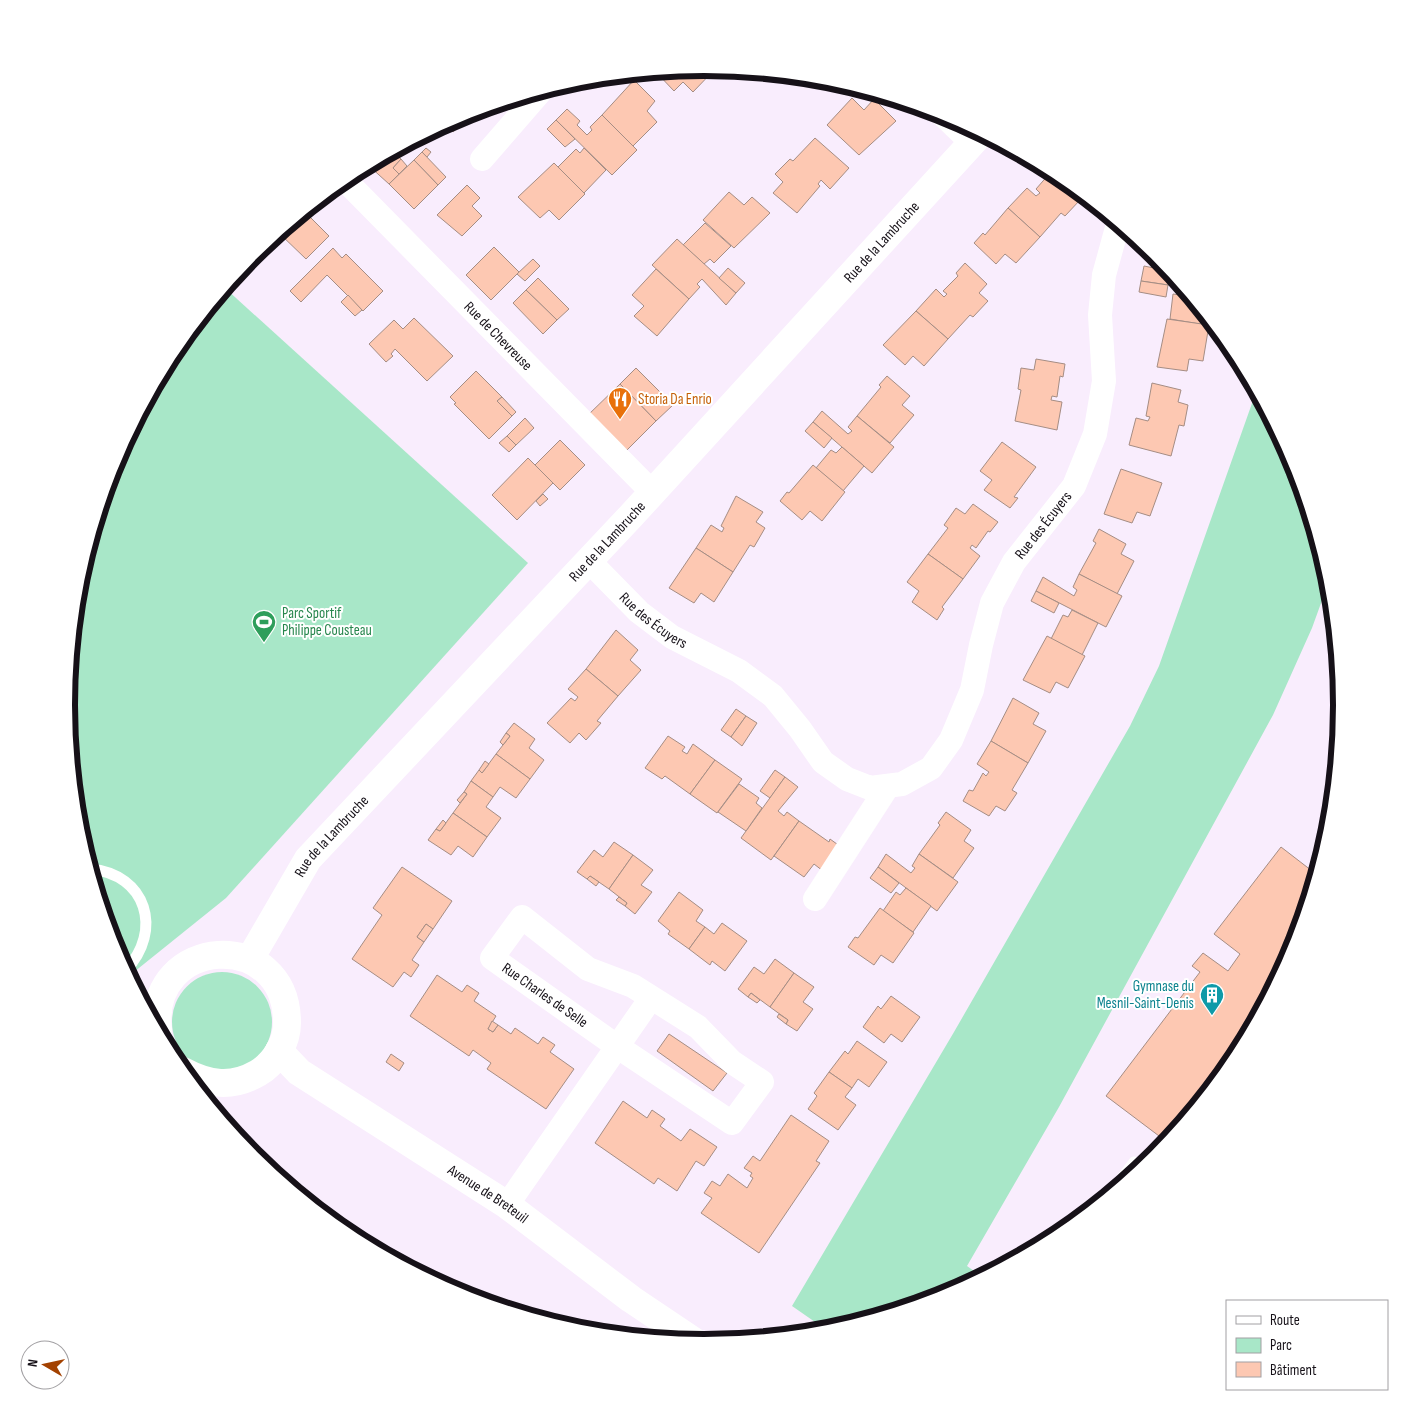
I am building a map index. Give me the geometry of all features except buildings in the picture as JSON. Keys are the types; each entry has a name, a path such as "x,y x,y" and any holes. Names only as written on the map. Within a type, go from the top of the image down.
{"street":[{"path":"482,159 534,99"},
{"name":"Rue de la Lambruche","path":"250,959 308,859 589,561 976,138"},
{"name":"Rue de Chevreuse","path":"350,185 652,492"},
{"name":"Rue des Écuyers","path":"589,561 639,612 672,637 739,671 772,696 800,728 823,762 847,780 870,788 902,784 931,768 950,740 972,690 992,602 1014,562 1074,486 1096,434 1104,381 1100,315 1104,275 1116,230"},
{"path":"815,899 888,786"},
{"name":"Rue Charles de Selle","path":"522,917 588,969 633,986 698,1027 732,1062 762,1082 732,1123 618,1047 492,958 522,917"},
{"path":"153,1008 164,989 176,973 192,961 211,954 231,954 250,959 268,971 281,989 287,1009 287,1031 279,1051 265,1069 246,1080 224,1084 199,1080"},
{"path":"507,1205 651,998"},
{"name":"Avenue de Breteuil","path":"279,1051 299,1072 507,1205 631,1299 682,1333"}],"lane":[{"path":"96,869 104,870 121,877 135,890 144,906 147,924 144,942 137,958 131,964"},
{"path":"1129,1169 1134,1162"}],"green space":[{"name":"Parc Sportif Philippe Cousteau","path":"229,292 528,563 226,898 135,971 108,907 96,868 87,828 76,746 75,705 80,623 96,542 108,503 123,464 159,390 205,322"},
{"path":"1254,399 1285,464 1300,503 1312,542 1323,596 1312,628 1273,715 1059,1107 967,1266 975,1272 906,1301 867,1313 817,1324 792,1306 954,1032 1130,726 1159,666"},
{"path":"222,972 241,976 257,987 268,1003 272,1022 268,1041 257,1057 241,1068 222,1072 203,1068 187,1057 176,1041 172,1022 176,1003 187,987 203,976"}],"place":[{"name":"Storia Da Enrio","path":"620,420"},
{"name":"Parc Sportif Philippe Cousteau","path":"264,643"},
{"name":"Gymnase du Mesnil-Saint-Denis","path":"1212,1016"}]}
